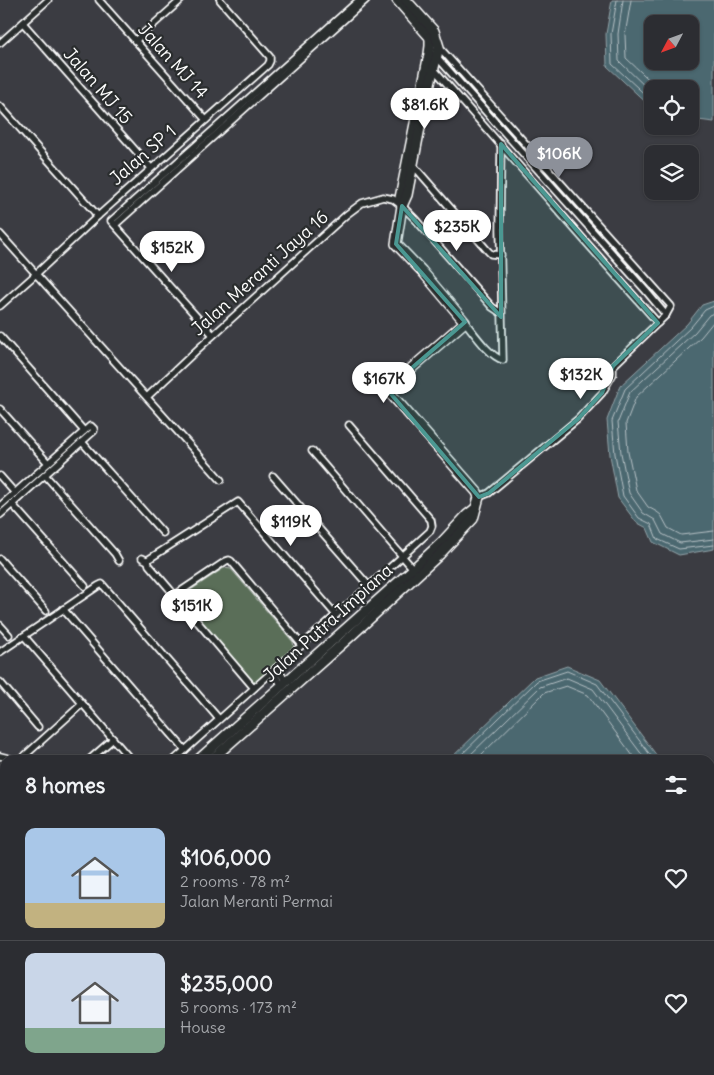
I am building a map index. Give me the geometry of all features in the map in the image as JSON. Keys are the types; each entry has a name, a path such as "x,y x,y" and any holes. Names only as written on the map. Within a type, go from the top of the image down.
{"street":[{"path":"0,43 48,0"},
{"name":"Jalan MJ 14","path":"99,0 206,120"},
{"path":"135,41 181,0"},
{"name":"Jalan SP 1","path":"0,306 151,168 268,65 270,57 220,0"},
{"path":"349,9 355,0"},
{"path":"113,223 358,0"},
{"path":"113,223 366,0"},
{"path":"397,0 671,306 666,315 614,366 613,374 602,392 578,419 489,493 479,497"},
{"path":"406,0 434,31 439,47 423,112 414,165 407,195 402,206 396,244 422,271 488,350 497,358 503,360 500,229 501,144"},
{"name":"Jalan MJ 15","path":"23,23 151,168"},
{"path":"430,37 429,54 400,198 402,206 492,306 501,313"},
{"path":"436,56 666,315"},
{"path":"433,68 658,323"},
{"path":"0,106 98,216"},
{"path":"414,165 488,251 491,254 501,255"},
{"name":"Jalan Meranti Jaya 16","path":"147,397 346,215 362,203 383,197 393,199 402,206"},
{"path":"113,223 214,335"},
{"path":"0,234 221,480"},
{"path":"465,322 391,386 391,394 477,492 479,497 476,508"},
{"path":"0,336 84,431"},
{"path":"0,409 48,463"},
{"path":"0,506 90,426 94,429 0,515"},
{"path":"180,755 430,531 432,526 431,520 349,426"},
{"path":"82,442 163,533"},
{"path":"312,451 415,572"},
{"path":"45,475 119,560"},
{"path":"0,476 15,493"},
{"path":"273,476 369,586"},
{"path":"254,688 145,560 150,559 238,502 336,615"},
{"path":"12,504 85,586"},
{"name":"Jalan Putra Impiana","path":"415,572 437,557 473,520 476,508"},
{"name":"Jalan Putra Impiana","path":"204,755 351,636 415,572 467,515 476,508"},
{"path":"0,559 46,611"},
{"path":"175,596 229,560 302,645"},
{"path":"0,652 102,584 219,719"},
{"path":"63,609 185,750"},
{"path":"0,625 9,635"},
{"path":"24,636 127,755"},
{"path":"274,670 287,686"},
{"path":"0,682 38,727"},
{"name":"Jalan Putra Impiana","path":"216,755 287,686"},
{"path":"26,755 82,704"},
{"path":"95,755 113,739"}],"highlighted area":[{"path":"501,144 658,323 613,366 602,393 578,419 489,493 479,497 391,394 391,386 465,322 396,244 402,206 501,317"}],"green space":[{"path":"224,568 231,569 293,642 294,647 258,683 252,682 181,599 182,596"}],"water":[{"path":"612,0 714,0 714,122 699,120 699,80 644,80 644,101 607,66 606,34"},
{"path":"714,301 714,549 679,555 653,542 647,528 636,522 618,498 610,455 607,420 620,386 687,324 702,305"},
{"path":"567,666 600,680 656,755 454,755 535,677"}]}
